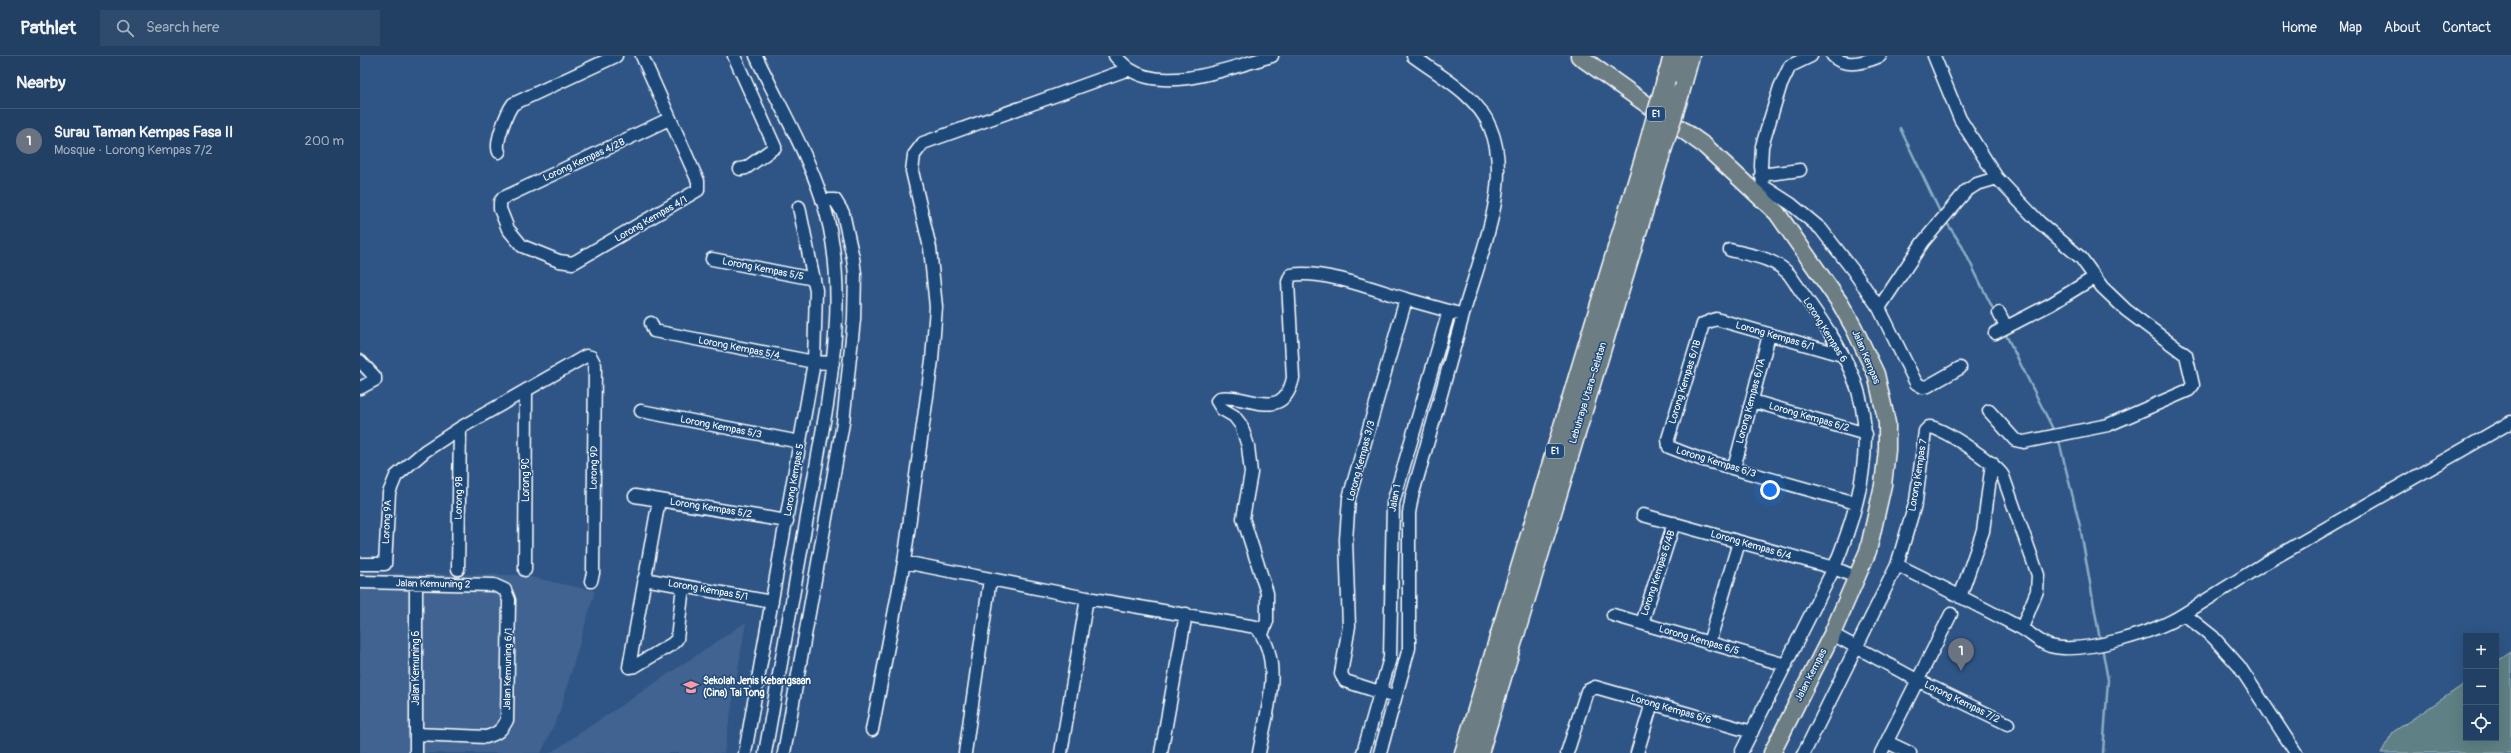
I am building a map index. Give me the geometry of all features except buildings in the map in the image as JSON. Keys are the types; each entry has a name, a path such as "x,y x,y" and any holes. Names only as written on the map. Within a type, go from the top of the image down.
{"highway":[{"name":"Lebuhraya Utara–Selatan","path":"1479,753 1653,155 1666,80 1673,56"},
{"name":"Lebuhraya Utara–Selatan","path":"1464,753 1653,155 1680,93 1690,56"}],"main road":[{"name":"Jalan Kempas","path":"1579,56 1760,185 1840,303 1868,354 1883,399 1887,423 1887,450 1883,485 1875,525 1858,578 1832,634 1772,753"}],"street":[{"path":"499,152 497,146 507,113 513,104 616,56"},
{"name":"Lorong Kempas 4/1","path":"515,238 522,246 559,261 573,263 696,193 699,187 698,181 642,56"},
{"path":"740,169 757,161 775,147 735,59 751,56"},
{"path":"756,56 814,176 822,200 835,266 836,296 833,363 765,753"},
{"path":"1115,56 1129,69 1152,78 1170,80 1221,70 1272,56"},
{"path":"1380,753 1409,648 1409,513 1412,496 1446,381 1463,315 1478,271 1495,198 1496,146 1490,125 1475,103 1413,56"},
{"path":"1760,185 1762,146 1786,72 1795,63 1810,56"},
{"path":"1833,56 1839,61 1851,63 1880,56"},
{"path":"1934,56 1960,119 1996,178 2039,222 2081,258 2095,277 2126,310 2186,354 2192,387 2108,425 2024,442 2015,440 1989,412"},
{"path":"872,730 904,562 932,360 936,307 930,248 912,171 914,155 923,143 1129,69"},
{"name":"Lorong Kempas 4/2B","path":"515,238 505,221 500,202 503,198 669,119"},
{"path":"1760,185 1800,170"},
{"path":"1880,308 1915,253 1949,211 1971,187 1996,178"},
{"path":"1760,185 1791,204 1821,229 1880,308 1919,385 1928,386 1960,368"},
{"path":"784,753 843,423 854,319 855,274 843,213 835,200 822,200"},
{"name":"Lorong Kempas 5","path":"745,753 814,362 816,300 814,279 799,207"},
{"name":"Lorong Kempas 6","path":"1730,250 1781,265 1789,274 1842,355 1860,396 1866,434 1863,471 1846,539 1834,568 1741,753"},
{"name":"Lorong Kempas 5/5","path":"712,259 814,279"},
{"path":"1262,634 1267,621 1267,593 1242,518 1251,473 1248,446 1241,425 1234,416 1222,409 1217,401 1220,398 1231,397 1259,404 1269,404 1284,396 1291,387 1293,378 1288,282 1291,275 1298,274 1336,279 1463,315"},
{"path":"1995,333 2051,304 2095,277"},
{"name":"Lorong Kempas 3/3","path":"1395,697 1345,681 1341,674 1349,626 1346,540 1349,498 1406,299"},
{"name":"Jalan 1","path":"1363,753 1390,658 1393,504 1449,311"},
{"path":"1999,313 2006,327"},
{"name":"Lorong Kempas 6/1","path":"1708,320 1716,319 1842,355"},
{"name":"Lorong Kempas 6/1B","path":"1670,446 1668,439 1703,324 1708,320"},
{"name":"Lorong Kempas 5/4","path":"651,323 654,330 659,332 814,362 833,363"},
{"name":"Lorong Kempas 6/1A","path":"1734,468 1769,335"},
{"name":"Lorong 9D","path":"526,390 581,358 591,357 595,365 593,573 591,580"},
{"path":"360,361 374,374 375,380 360,388"},
{"path":"460,428 526,390"},
{"name":"Lorong 9C","path":"525,570 526,390"},
{"name":"Lorong Kempas 6/2","path":"1752,401 1866,434"},
{"name":"Lorong Kempas 5/3","path":"641,411 800,442"},
{"path":"1897,565 2022,628 2049,646 2059,648 2088,646 2111,642 2164,626 2268,561 2511,422"},
{"name":"Lorong 9A","path":"360,564 385,564 389,493 392,481 425,451 460,428"},
{"name":"Lorong 9B","path":"458,569 460,428"},
{"name":"Lorong Kempas 7","path":"1804,753 1897,565 1916,502 1926,429 1934,428 1992,463 2000,470 2006,483 2039,583 2022,628"},
{"name":"Lorong Kempas 6/3","path":"1670,446 1700,459 1856,502"},
{"path":"1960,596 1983,530 1992,463"},
{"name":"Lorong Kempas 5/2","path":"636,496 787,521"},
{"path":"659,500 628,663 629,666 632,667 672,644 677,639 683,586"},
{"name":"Lorong Kempas 6/4","path":"1643,515 1834,568 1858,578"},
{"name":"Lorong Kempas 6/4B","path":"1642,623 1674,523"},
{"path":"1709,643 1739,542"},
{"path":"904,562 1087,598 1250,624 1256,627 1262,634 1273,669 1259,753"},
{"name":"Lorong Kempas 5/1","path":"644,579 772,602"},
{"path":"965,753 990,579"},
{"name":"Jalan Kemuning 2","path":"360,582 494,585 505,590"},
{"name":"Jalan Kemuning 6","path":"416,583 416,753"},
{"name":"Jalan Kemuning 6/1","path":"416,734 486,737 496,735 504,728 507,720 509,600 505,590"},
{"path":"1061,753 1087,598"},
{"path":"1161,753 1186,614"},
{"path":"1881,753 1951,614"},
{"path":"2184,614 2213,637 2239,666 2296,753"},
{"name":"Lorong Kempas 6/5","path":"1613,615 1786,665"},
{"name":"Lorong Kempas 7/2","path":"1832,634 1917,680 2008,724"},
{"name":"Lorong Kempas 6/6","path":"1567,753 1587,691 1590,688 1596,687 1752,732"},
{"path":"1637,753 1652,703"},
{"path":"1887,742 1910,753"}],"shaded area":[{"path":"360,573 521,575 595,591 559,714 541,753 360,753"},
{"name":"Sekolah Jenis Kebangsaan (Cina) Tai Tong","path":"746,622 724,753 550,753"}],"green space":[{"path":"2511,652 2511,753 2381,753 2393,732 2463,685 2463,741 2499,741 2499,660"}],"waterway":[{"path":"1900,128 1941,214"},
{"path":"1945,220 1962,246 1995,313"},
{"path":"2004,331 2054,431"},
{"path":"2059,441 2080,526 2100,640"},
{"path":"2102,647 2108,680 2103,753"}],"place":[{"name":"Surau Taman Kempas Fasa II","path":"1961,671"},
{"name":"Sekolah Jenis Kebangsaan (Cina) Tai Tong","path":"691,687"}]}
